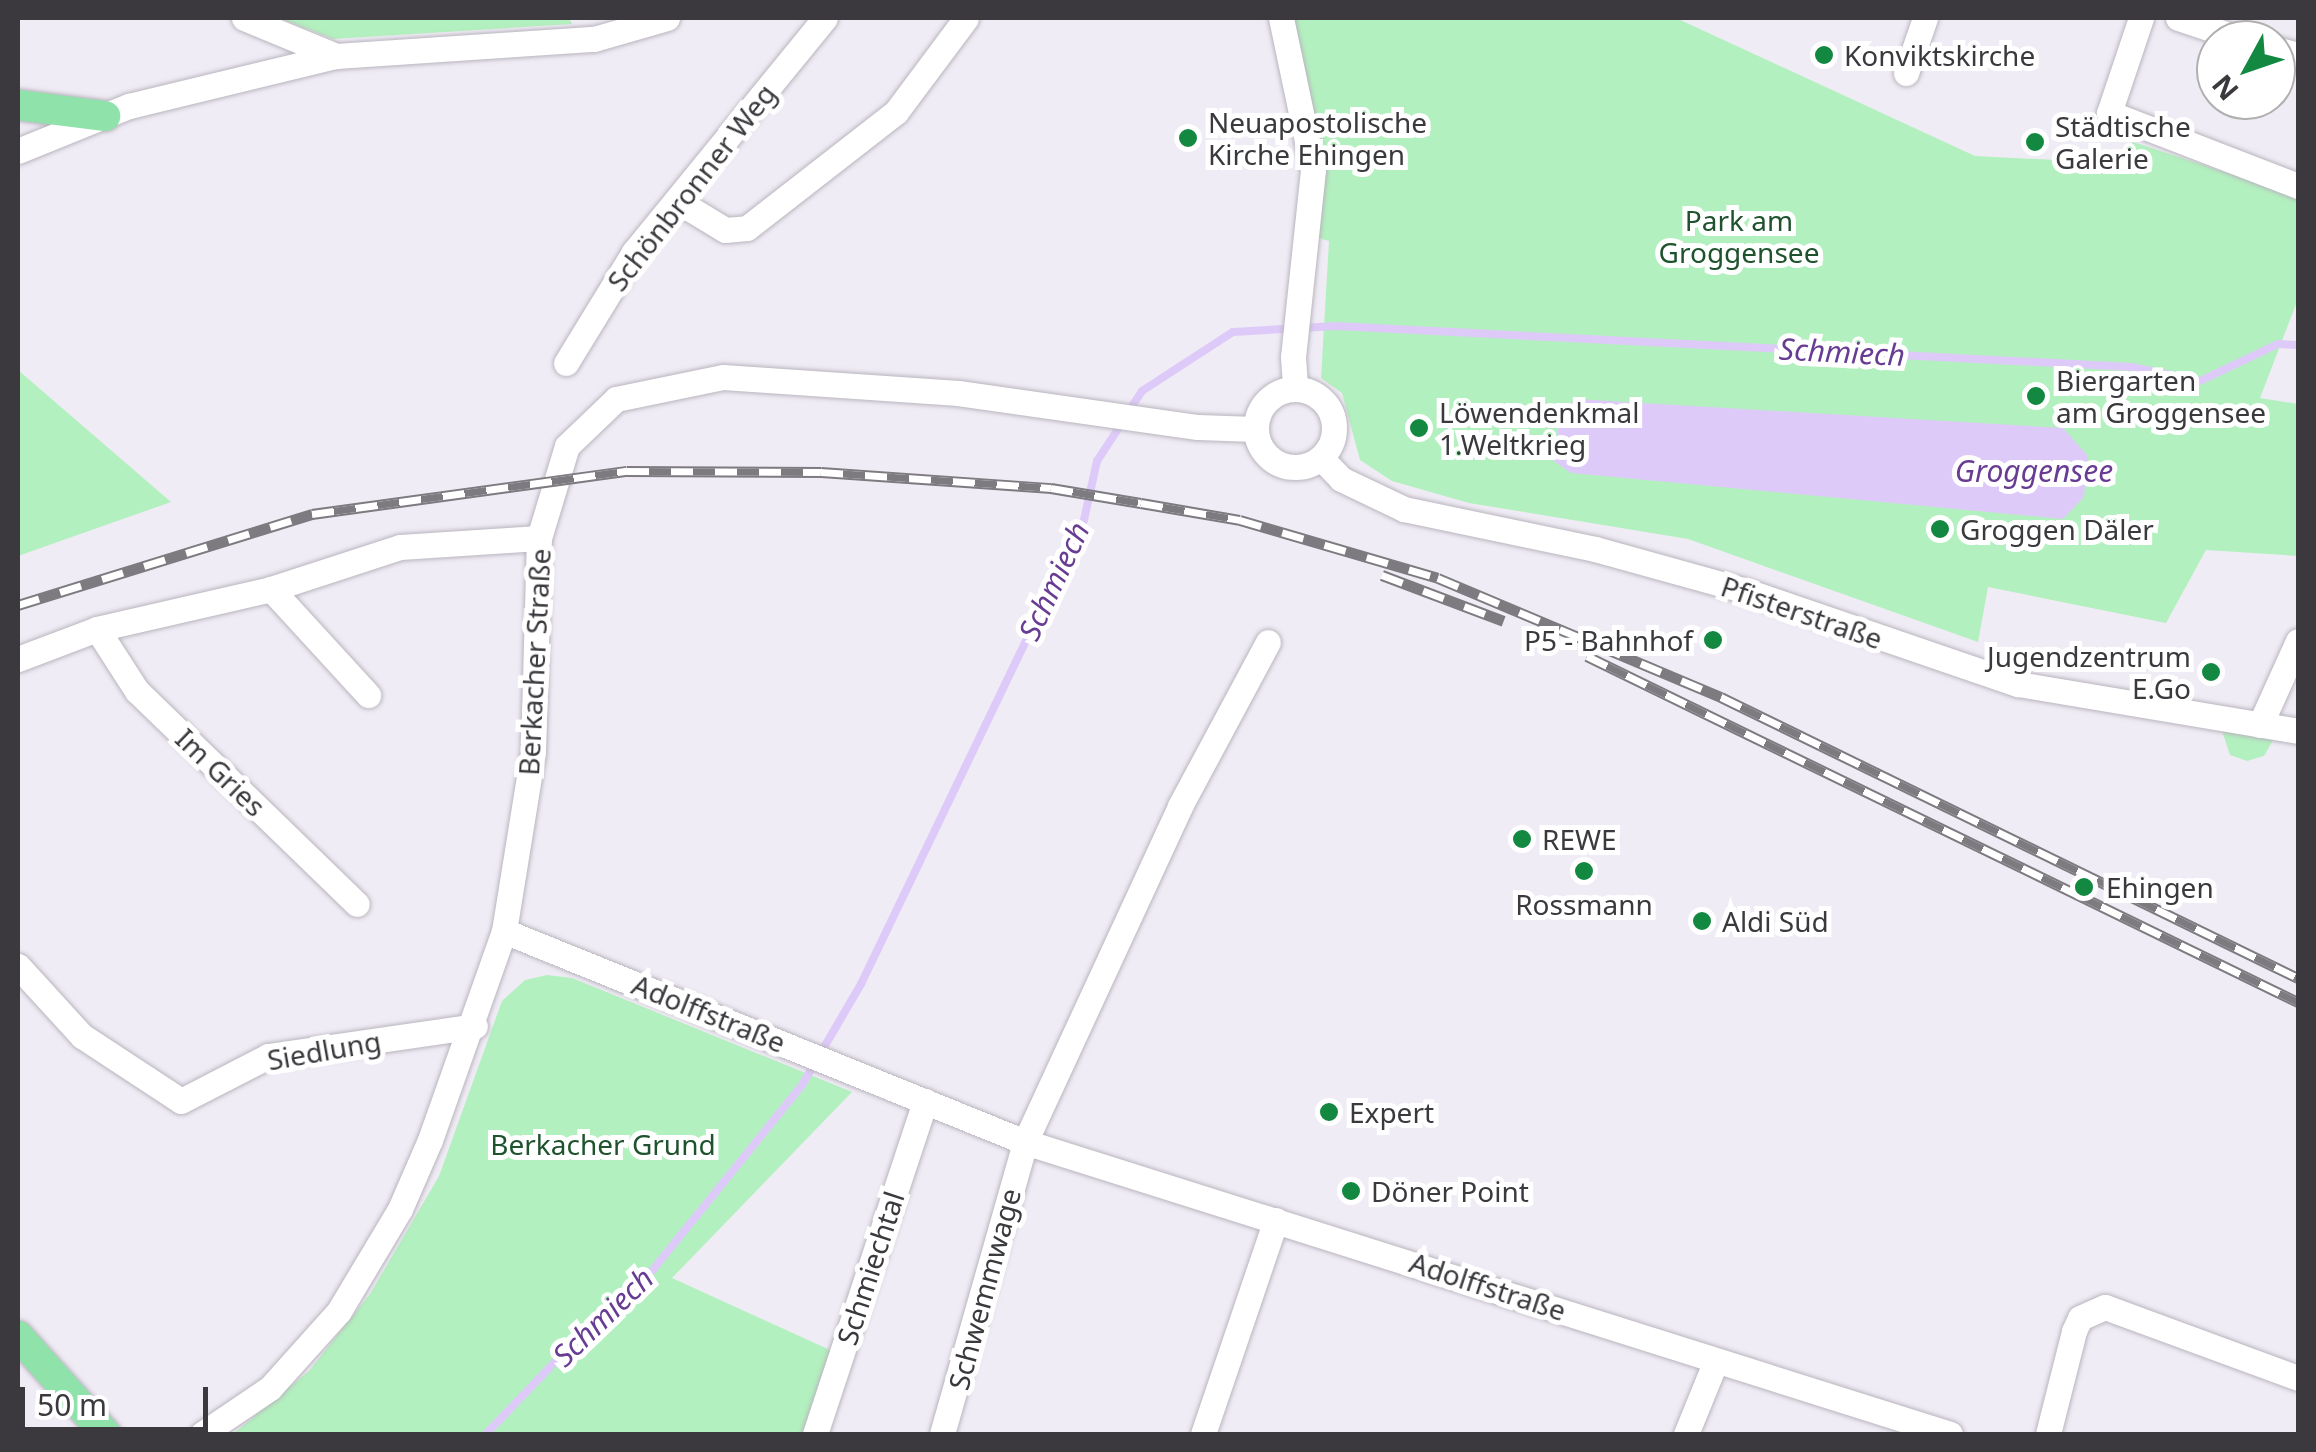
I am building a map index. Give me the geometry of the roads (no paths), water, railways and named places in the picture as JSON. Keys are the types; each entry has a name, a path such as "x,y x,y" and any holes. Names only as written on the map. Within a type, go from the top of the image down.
{"main road":[{"path":"18,105 105,116"},
{"path":"18,1336 100,1428"}],"street":[{"path":"244,18 336,56"},
{"path":"18,151 105,116 336,56 594,39 668,18"},
{"name":"Schönbronner Weg","path":"566,363 634,252 661,224 825,18"},
{"path":"661,224 679,202 725,230 747,228 896,112 966,18"},
{"path":"1281,18 1313,170 1292,357 1295,389"},
{"path":"1906,73 1924,18"},
{"path":"2141,18 2109,114 2298,186"},
{"name":"Berkacher Straße","path":"202,1434 270,1388 339,1311 400,1209 474,1026 504,931 533,752 539,538 566,446 616,399 723,377 958,393 1167,423 1255,429"},
{"path":"1295,389 1324,401 1332,413 1333,439 1321,458 1285,466 1263,452 1255,429 1264,403 1295,389"},
{"name":"Pfisterstraße","path":"1321,458 1341,479 1404,510 1595,548 1706,580 2018,684 2298,731"},
{"path":"18,659 98,629 271,588 400,547 539,538"},
{"path":"271,588 368,694"},
{"name":"Im Gries","path":"98,629 137,691 357,904"},
{"path":"1024,1142 1180,806 1268,642"},
{"path":"2260,725 2298,642"},
{"name":"Adolffstraße","path":"504,931 1024,1142 1446,1270 1715,1363 1950,1434"},
{"name":"Siedlung","path":"18,966 82,1036 181,1101 268,1056 474,1026"},
{"name":"Schmiechtal","path":"815,1434 925,1101"},
{"name":"Schwemmwage","path":"942,1434 1024,1142"},
{"path":"1203,1434 1276,1220"},
{"path":"2048,1434 2074,1331 2080,1318 2105,1308 2298,1378"},
{"path":"1686,1434 1715,1363"}],"water":[{"name":"Groggensee","path":"1576,399 2063,428 2088,456 2084,497 2063,519 1571,473 1554,461 1560,411"}],"waterway":[{"name":"Schmiech","path":"1129,411 1142,391 1233,332 1337,326 2132,367 2200,381 2278,344 2298,345"},
{"name":"Schmiech","path":"486,1434 592,1323 639,1287 802,1085 861,984 1084,520 1097,461 1122,423"}],"railway":[{"path":"18,605 312,514 627,471 821,472 1051,488 1240,520 1438,578 1721,697 2298,978"},
{"path":"1382,575 1504,621"},
{"path":"1587,656 2298,1002"}],"place":[{"name":"Konviktskirche","path":"1824,55"},
{"name":"Neuapostolische Kirche Ehingen","path":"1188,138"},
{"name":"Städtische Galerie","path":"2035,142"},
{"name":"Biergarten am Groggensee","path":"2036,396"},
{"name":"Löwendenkmal 1.Weltkrieg","path":"1419,428"},
{"name":"Groggen Däler","path":"1940,529"},
{"name":"P5 - Bahnhof","path":"1713,640"},
{"name":"Jugendzentrum E.Go","path":"2211,672"},
{"name":"REWE","path":"1522,839"},
{"name":"Rossmann","path":"1584,871"},
{"name":"Ehingen","path":"2084,887"},
{"name":"Aldi Süd","path":"1702,921"},
{"name":"Expert","path":"1329,1112"},
{"name":"Döner Point","path":"1351,1191"}],"park label":[{"name":"Park am Groggensee","path":"1739,236"},
{"name":"Berkacher Grund","path":"603,1144"}]}
